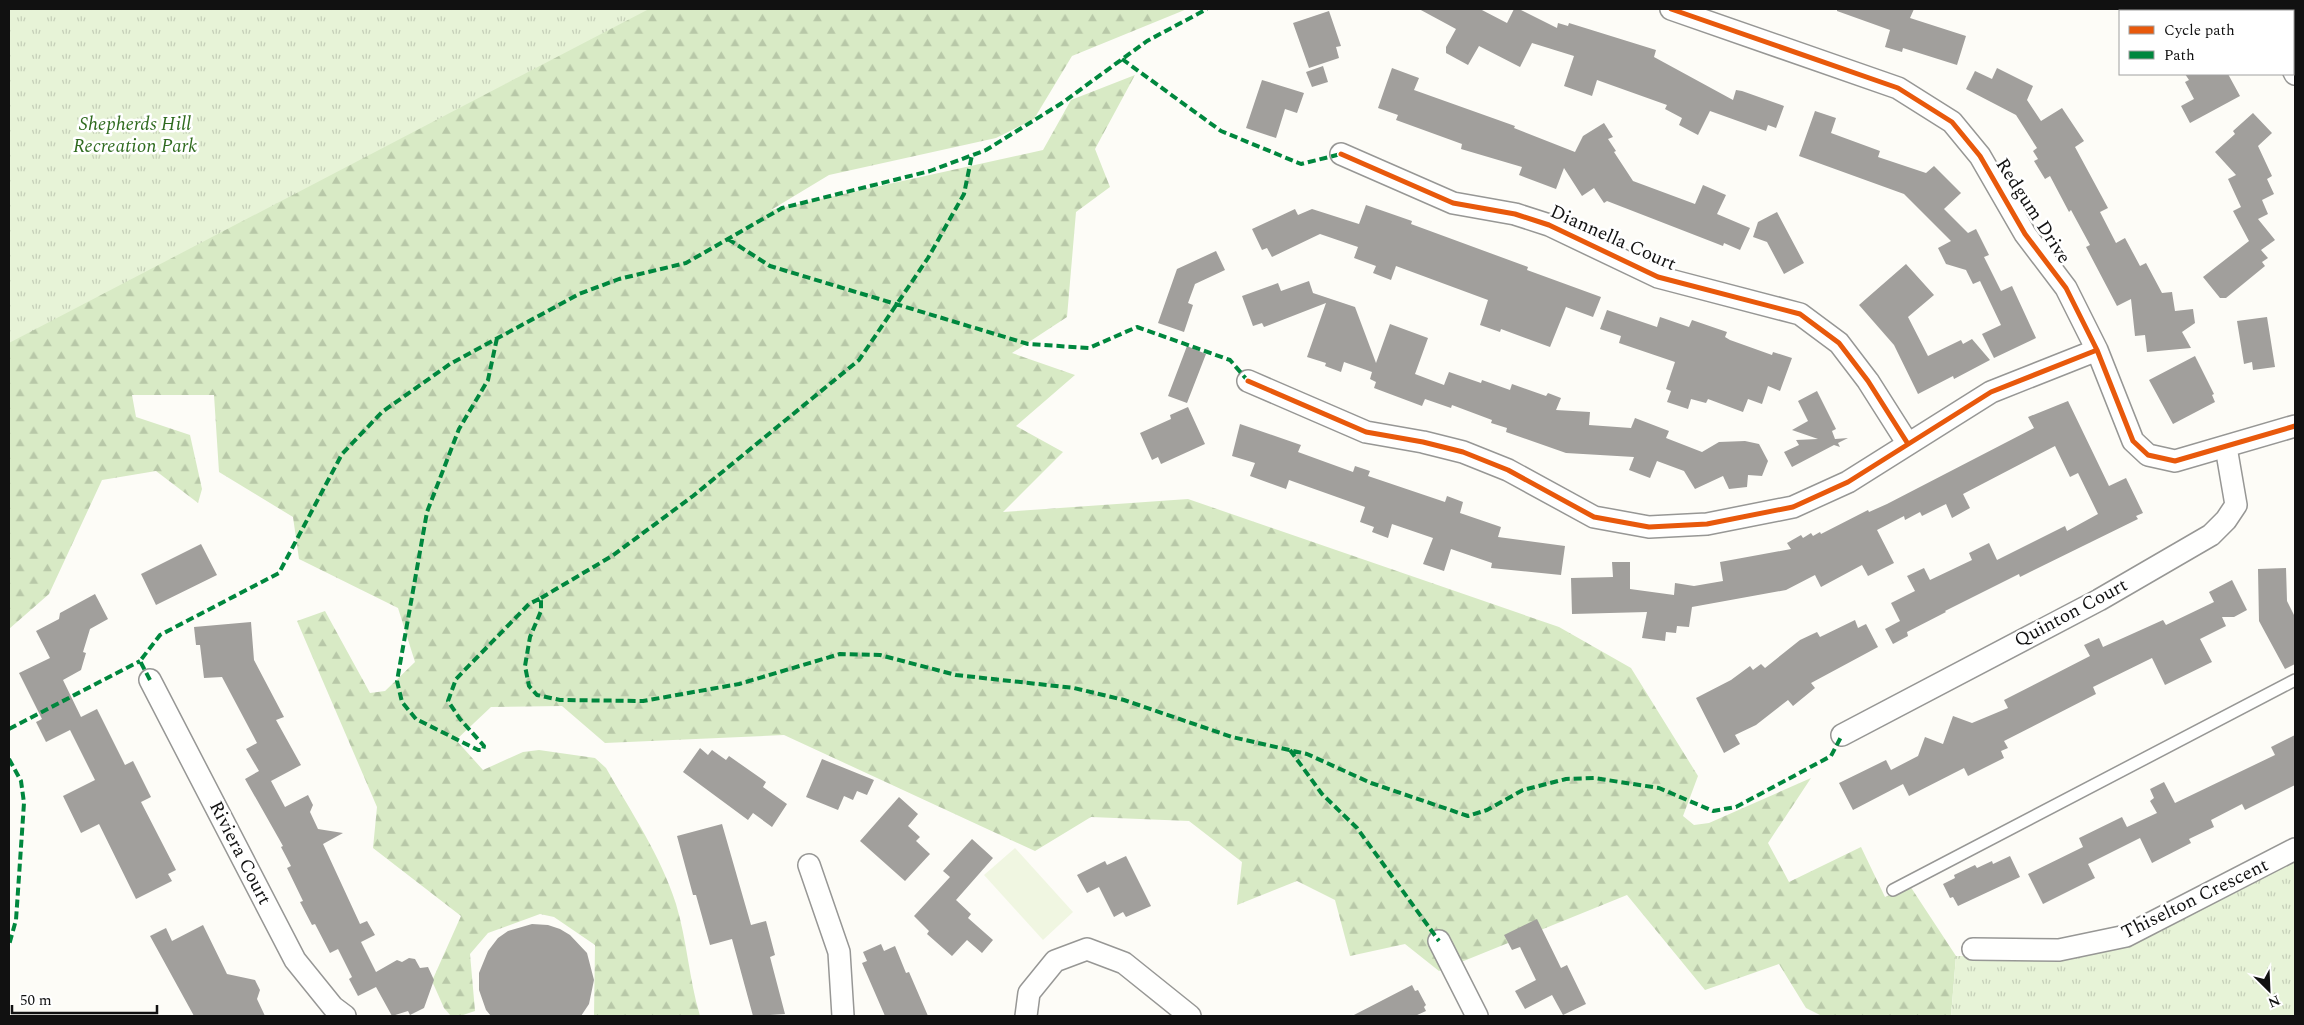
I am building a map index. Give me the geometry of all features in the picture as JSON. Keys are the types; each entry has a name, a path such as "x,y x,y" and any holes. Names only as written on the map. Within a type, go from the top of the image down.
{"street":[{"name":"Redgum Drive","path":"1671,9 1898,88 1952,122 1980,156 2025,234 2066,288 2097,350 2133,441 2148,455 2175,461 2295,426"},
{"name":"Diannella Court","path":"1341,154 1453,204 1516,214 1549,225 1658,277 1800,314 1839,343 1868,381 1908,444"},
{"path":"1248,381 1366,432 1423,442 1463,452 1508,470 1594,517 1649,527 1707,524 1793,507 1848,482 1991,392 2097,350"},
{"name":"Quinton Court","path":"1842,735 2099,600 2211,535 2226,520 2236,505 2226,447"},
{"name":"Riviera Court","path":"150,680 296,960 333,1007 345,1016"},
{"name":"Thiselton Crescent","path":"1973,949 2059,950 2126,936 2295,849"},
{"path":"809,865 839,952 844,1016"},
{"path":"1438,941 1478,1016"},
{"path":"1026,1016 1029,993 1055,961 1088,949 1124,963 1190,1016"}],"lane":[{"path":"1893,890 2295,680"}],"green space":[{"path":"9,9 1187,9 1072,56 1034,119 996,138 829,175 771,210 1043,150 1071,100 1135,75 1095,149 1110,187 1076,212 1067,317 1012,353 1075,375 1016,426 1063,452 1003,512 1188,499 1559,627 1631,668 1698,776 1683,816 1694,825 1709,823 1811,778 1768,843 1789,882 1861,847 1885,897 1910,886 1956,956 1951,1016 1822,1016 1806,1008 1779,964 1705,990 1627,895 1439,971 1405,944 1350,956 1335,900 1297,881 1237,905 1242,862 1189,821 1091,817 1035,851 784,735 605,743 562,706 491,707 456,740 483,770 523,752 539,750 595,758 606,768 645,834 670,886 680,918 700,1016 594,1016 595,945 554,917 540,914 488,933 470,954 475,1011 460,1016 451,1016 444,1008 432,981 461,916 373,848 377,807 297,621 325,611 370,693 385,691 415,662 398,608 299,559 293,517 219,472 214,395 132,395 136,417 190,435 202,489 198,503 156,471 102,480 49,594 9,629"},
{"name":"Shepherds Hill Recreation Park","path":"9,9 649,9 9,343"},
{"path":"1015,848 1073,912 1043,940 984,875"},
{"path":"2295,858 2295,1016 1951,1016 1956,956 2078,956"}],"building":[{"path":"1419,9 1480,9 1507,23 1514,9 1519,9 1557,28 1558,23 1568,26 1569,23 1656,50 1654,57 1733,100 1736,90 1784,106 1776,128 1768,125 1766,131 1710,111 1698,135 1679,125 1682,118 1665,109 1667,105 1597,80 1592,96 1564,86 1574,56 1532,43 1520,67 1479,46 1468,65 1446,53 1446,47 1456,29"},
{"path":"1837,9 1914,9 1910,18 1966,36 1957,65 1903,48 1902,52 1885,47 1890,30 1837,11"},
{"path":"1329,11 1341,46 1336,47 1339,58 1309,68 1293,23"},
{"path":"1323,66 1328,82 1312,87 1306,72"},
{"path":"1392,68 1419,78 1414,90 1515,126 1514,128 1575,152 1583,136 1604,123 1613,137 1608,139 1616,151 1614,152 1633,181 1695,204 1703,185 1726,195 1717,214 1750,228 1740,250 1724,243 1723,246 1607,201 1604,203 1594,188 1582,196 1564,168 1556,189 1519,175 1522,167 1461,149 1462,144 1396,120 1398,115 1378,108"},
{"path":"1997,68 2033,86 2027,100 2041,121 2062,108 2084,141 2075,147 2108,208 2100,212 2116,243 2125,238 2140,266 2146,263 2162,293 2172,292 2175,311 2193,309 2195,323 2182,332 2191,348 2147,352 2145,335 2135,336 2131,299 2117,306 2086,247 2090,245 2071,210 2069,212 2050,176 2045,179 2034,161 2038,159 2033,151 2037,148 2016,115 1966,89 1975,71 1992,79"},
{"path":"2186,75 2229,75 2240,96 2190,123 2181,106 2194,99 2185,82 2189,80"},
{"path":"1262,80 1304,93 1297,113 1285,109 1276,138 1246,128"},
{"path":"1815,111 1836,118 1831,133 1880,151 1878,157 1926,173 1934,166 1961,193 1944,209 1968,233 1976,229 1989,255 1984,257 2001,291 2012,286 2036,338 1994,358 1982,334 2001,325 1980,281 1973,284 1966,270 1946,264 1938,248 1951,241 1904,194 1799,156"},
{"path":"2253,113 2272,133 2258,146 2272,176 2267,179 2274,194 2262,200 2268,214 2258,219 2275,240 2261,250 2268,258 2262,262 2265,266 2226,298 2220,298 2203,277 2249,241 2233,211 2241,207 2228,179 2236,175 2215,152 2235,134 2233,131"},
{"path":"1366,205 1412,221 1411,224 1528,267 1527,270 1601,297 1593,317 1566,307 1550,347 1501,329 1500,332 1480,325 1488,300 1396,266 1391,280 1373,273 1376,266 1354,258 1358,247 1320,234 1272,257 1267,248 1262,250 1252,229 1295,209 1298,215 1312,209 1359,224"},
{"path":"1777,212 1804,263 1784,274 1767,242 1753,237 1758,222"},
{"path":"1216,251 1225,270 1195,284 1188,303 1193,305 1184,332 1158,323 1177,269"},
{"path":"1906,264 1934,295 1908,317 1928,356 1961,340 1963,344 1972,339 1990,360 1954,379 1953,376 1918,394 1894,345 1859,305"},
{"path":"1309,281 1313,293 1355,307 1376,363 1390,324 1428,338 1415,374 1444,385 1449,372 1481,383 1482,380 1510,390 1512,384 1546,396 1548,393 1561,398 1556,410 1590,412 1589,425 1631,428 1635,418 1669,431 1666,438 1702,452 1719,442 1745,441 1759,444 1768,461 1762,476 1748,475 1747,487 1729,489 1723,476 1695,489 1684,471 1657,461 1650,478 1629,470 1634,457 1566,453 1506,432 1507,428 1491,423 1492,420 1452,405 1451,408 1425,399 1422,406 1374,388 1376,382 1370,379 1372,372 1344,362 1341,372 1325,366 1326,363 1307,357 1326,303 1264,327 1262,323 1253,326 1242,296 1278,283 1281,291"},
{"path":"1607,310 1657,327 1660,317 1689,327 1692,320 1727,332 1725,337 1730,340 1772,355 1773,352 1792,358 1780,391 1768,386 1762,404 1748,399 1743,412 1708,399 1706,403 1691,399 1688,409 1667,402 1671,391 1666,389 1675,362 1619,343 1621,336 1600,329"},
{"path":"2267,317 2275,367 2253,370 2252,362 2244,364 2237,321"},
{"path":"1187,346 1206,354 1187,403 1168,396"},
{"path":"2195,356 2214,394 2212,395 2215,402 2173,424 2149,380"},
{"path":"1817,391 1836,429 1832,431 1835,439 1848,438 1838,443 1840,447 1834,445 1792,467 1784,452 1799,445 1796,440 1818,439 1792,430 1808,421 1798,401"},
{"path":"2068,401 2109,486 2126,478 2143,513 2136,516 2138,519 2020,577 2019,574 1945,611 1907,632 1908,636 1893,644 1885,629 1900,621 1891,603 1915,591 1907,576 1924,568 1930,580 1972,560 1969,553 1989,543 1997,560 2065,526 2067,531 2098,514 2078,473 2070,477 2055,446 1963,494 1970,508 1952,518 1946,504 1922,516 1920,512 1905,520 1904,516 1877,530 1894,563 1868,576 1862,565 1821,587 1815,575 1786,590 1692,607 1689,627 1677,626 1676,633 1666,632 1665,641 1642,638 1647,612 1572,614 1571,578 1613,577 1612,562 1630,562 1630,589 1674,595 1675,583 1694,586 1723,581 1720,562 1791,549 1787,543 1801,535 1803,538 1811,533 1813,536 1820,532 1821,534 1868,510 1869,512 1887,504 2034,428 2028,417"},
{"path":"1188,407 1205,444 1161,464 1158,457 1152,460 1140,433 1171,419 1170,415"},
{"path":"1240,424 1301,445 1298,452 1353,472 1355,466 1370,471 1368,476 1445,502 1447,496 1463,502 1460,513 1501,527 1498,537 1565,546 1561,575 1491,568 1492,563 1451,549 1444,571 1423,564 1433,538 1392,524 1388,538 1372,532 1374,527 1360,522 1365,507 1289,480 1286,489 1250,476 1255,463 1232,456"},
{"path":"201,544 217,575 156,605 141,574"},
{"path":"2286,568 2287,601 2295,617 2295,664 2285,669 2259,621 2258,569"},
{"path":"2232,580 2247,610 2234,617 2222,617 2226,626 2200,639 2212,662 2165,685 2152,658 2093,687 2096,694 2004,741 2008,748 2001,751 2004,758 1968,776 1964,768 1909,796 1903,784 1853,810 1839,783 1886,760 1891,770 1918,756 1925,737 1943,744 1953,716 1972,723 2008,708 2004,700 2090,656 2084,645 2099,638 2103,647 2163,620 2166,625 2214,602 2209,592"},
{"path":"95,594 108,619 90,629 83,652 86,653 81,670 63,680 81,717 97,709 125,765 133,761 151,797 141,802 176,870 168,874 172,881 136,899 99,824 81,833 63,796 95,780 70,730 46,742 36,722 42,719 19,673 50,658 36,631 59,619 60,613"},
{"path":"1855,620 1858,628 1866,624 1878,647 1811,683 1815,688 1793,706 1788,700 1756,725 1735,735 1740,744 1724,753 1696,698 1731,680 1750,666 1753,670 1761,664 1765,668 1800,640 1817,632 1820,637"},
{"path":"251,622 254,660 284,717 276,720 301,765 271,781 285,807 308,795 313,805 310,812 318,829 343,833 323,844 360,924 367,921 375,935 361,942 376,972 397,960 402,962 409,958 415,959 420,968 428,967 434,980 424,1008 410,1015 408,1011 392,1016 376,987 358,996 349,979 352,977 338,949 330,953 315,924 312,925 300,902 303,901 287,868 291,866 281,847 283,846 245,779 259,771 246,749 257,743 222,677 204,678 200,645 196,645 194,627"},
{"path":"2295,735 2295,785 2245,810 2242,804 2211,820 2214,827 2189,839 2191,843 2152,863 2140,838 2088,864 2095,878 2043,904 2028,874 2083,847 2079,838 2122,817 2127,827 2157,813 2150,801 2154,798 2150,789 2164,782 2175,803 2275,755 2271,747"},
{"path":"700,748 708,755 712,750 726,760 729,756 766,782 763,787 787,804 772,827 753,813 748,820 683,772"},
{"path":"822,759 874,780 867,795 857,791 853,800 844,796 838,810 806,797"},
{"path":"899,797 918,814 908,826 920,837 916,841 930,854 905,881 860,841"},
{"path":"722,824 751,925 766,921 775,955 770,957 785,1014 753,1016 732,939 710,945 696,895 693,895 677,836"},
{"path":"972,839 993,858 956,900 971,914 968,918 993,940 982,953 967,940 952,956 927,934 929,931 914,916 950,877 943,871"},
{"path":"1126,856 1151,906 1126,917 1123,912 1114,917 1099,887 1087,893 1077,875 1105,861 1107,865"},
{"path":"2010,856 2020,877 1958,906 1953,897 1950,898 1943,884 1955,878 1954,875 1975,865 1977,868 1992,861 1993,864"},
{"path":"1537,919 1561,968 1567,965 1586,1004 1563,1015 1552,995 1525,1009 1515,991 1536,980 1520,947 1512,950 1504,935"},
{"path":"532,924 548,925 560,929 570,935 587,953 594,980 589,1004 581,1016 491,1016 486,1010 479,990 479,973 488,951 498,938 508,931"},
{"path":"203,925 227,974 255,980 260,990 257,999 265,1016 194,1016 150,936 166,928 172,941"},
{"path":"881,944 884,951 895,946 906,973 909,972 928,1016 885,1016 862,963 867,961 863,952"},
{"path":"1412,985 1415,991 1418,990 1426,1005 1424,1007 1426,1011 1415,1016 1352,1016"}],"marked path":[{"path":"150,680 140,661 160,635 279,573 342,454 382,412 450,364 579,294 619,279 686,263 782,208 930,171 986,150 1062,103 1147,41 1207,9"},
{"path":"1122,59 1221,131 1301,164 1341,154"},
{"path":"541,598 612,556 693,496 859,360 928,258 964,194 972,155"},
{"path":"728,239 770,266 1028,344 1089,348 1137,327 1230,360 1248,381"},
{"path":"497,338 488,380 459,429 427,512 397,681 402,702 416,719 478,750 483,750 484,746 460,719 448,701 456,679 529,604 541,598 541,611 530,637 525,666 529,686 537,695 560,700 643,701 739,684 840,654 880,655 956,675 1074,688 1124,700 1232,737 1307,754 1371,783 1468,816 1487,810 1523,790 1566,779 1594,778 1659,788 1713,811 1736,807 1831,756 1842,735"},
{"path":"9,729 140,661"},
{"path":"1290,750 1322,794 1357,828 1439,941"},
{"path":"9,759 21,781 24,803 16,920 9,945"}],"cycle path":[{"path":"1671,9 1898,88 1952,122 1980,156 2025,234 2066,288 2097,350 2133,441 2148,455 2175,461 2295,426"},
{"path":"1341,154 1453,203 1515,214 1549,225 1658,277 1800,314 1839,343 1868,381 1908,444"},
{"path":"1248,381 1366,432 1423,442 1463,452 1508,470 1594,517 1649,527 1707,524 1793,507 1848,482 1991,392 2097,350"}]}
